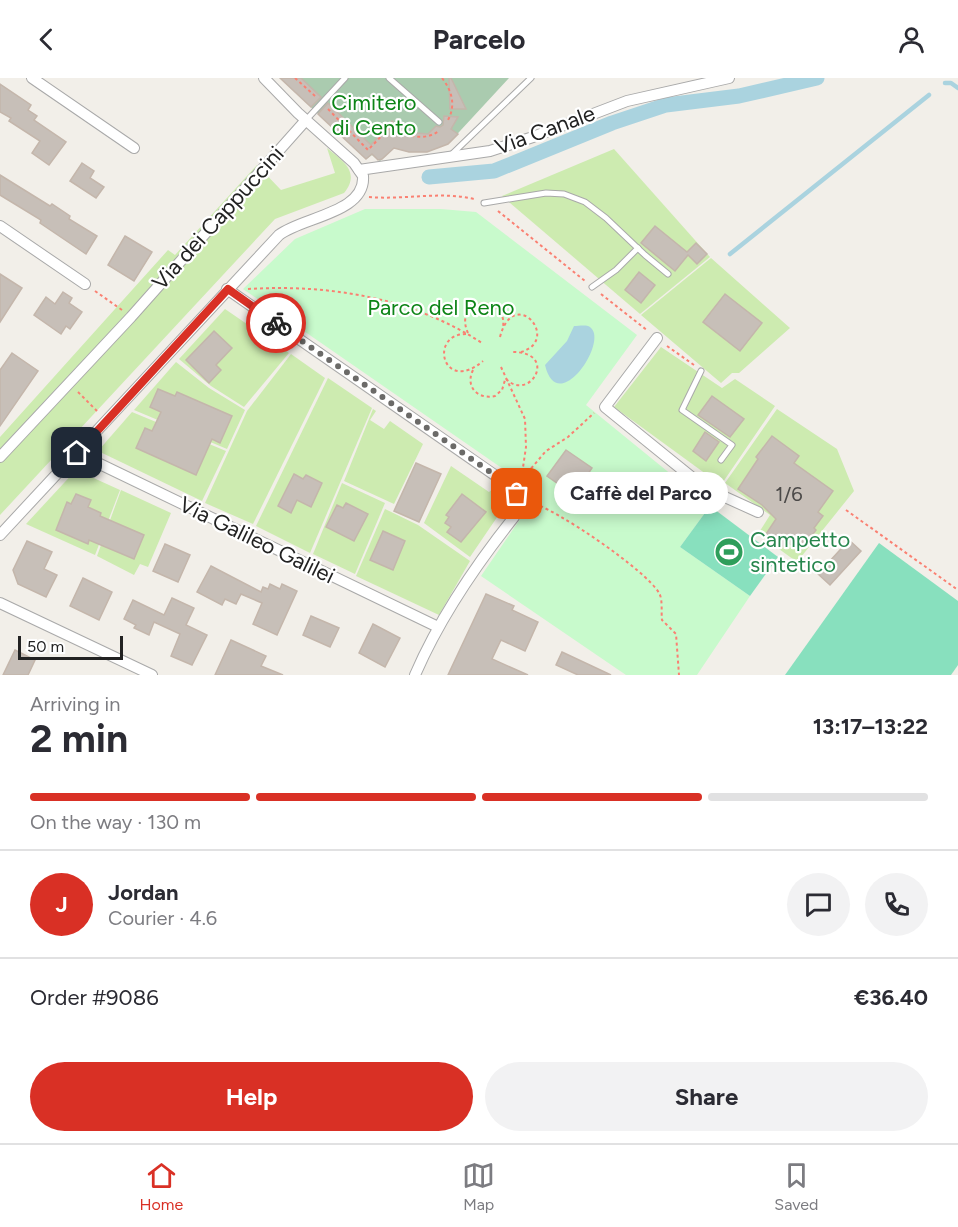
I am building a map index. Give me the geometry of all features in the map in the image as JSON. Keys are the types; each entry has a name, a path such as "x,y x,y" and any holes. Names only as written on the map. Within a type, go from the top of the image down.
{"street":[{"path":"32,78 134,148"},
{"path":"0,534 285,230 343,207 361,191 363,181 359,170 264,78"},
{"name":"Via Canale","path":"359,170 489,150 627,101 729,78"},
{"name":"Via dei Cappuccini","path":"0,457 131,316 306,120"},
{"path":"0,226 85,284"},
{"path":"228,289 509,485 517,497 517,511 514,517 479,562 438,627 415,675"},
{"path":"657,338 605,407 705,488 758,512"},
{"name":"Via Galileo Galilei","path":"77,453 438,627"},
{"path":"0,603 152,675"}],"lane":[{"path":"306,120 345,78"},
{"path":"389,78 441,124"},
{"path":"450,156 531,78"},
{"path":"483,203 546,193 564,194 585,202 668,274"},
{"path":"592,287 616,270 638,248"},
{"path":"701,371 682,410 732,445 721,460"}],"path":[{"path":"295,78 368,150 392,124 406,134 418,137 431,136 441,124"},
{"path":"442,78 452,95 453,107 446,123"},
{"path":"358,196 392,199 442,195 471,198 490,205 701,371"},
{"path":"85,284 131,316"},
{"path":"243,289 285,286 326,290 400,304 431,315 482,343"},
{"path":"469,335 465,323 467,313 475,305 482,303 492,305 500,312 503,319 500,337"},
{"path":"502,328 506,321 514,315 524,315 534,323 538,332 537,339 533,345 521,352"},
{"path":"469,335 459,335 450,339 446,344 444,357 451,369 461,373 475,368"},
{"path":"505,377 509,382 520,386 531,381 536,375 537,367 534,358 529,353 511,352"},
{"path":"483,361 471,375 470,384 474,391 482,397 492,397 499,393 505,377"},
{"path":"501,367 525,419 526,447 517,497 559,514 640,572 660,594 662,621 676,634 679,675"},
{"path":"69,383 106,421"},
{"path":"522,476 546,451 568,437 595,412"},
{"path":"846,510 958,590"}],"green space":[{"name":"Cimitero di Cento","path":"280,78 509,78 448,144 427,152 409,152 394,148 380,161 372,155 366,159"},
{"path":"327,148 344,162 350,173 349,186 344,193 275,219 0,515 0,437 168,250 175,255 257,165 281,190 335,173"},
{"path":"614,149 710,257 640,314 502,196"},
{"name":"Parco del Reno","path":"365,209 441,209 476,212 637,335 586,405 710,506 680,547 750,596 697,675 626,675 481,576 538,493 243,289 295,239"},
{"path":"711,258 790,328 739,373 732,373 721,383 641,315"},
{"path":"225,309 289,353 244,407 211,386 179,359"},
{"path":"661,347 722,388 735,379 775,406 721,485 614,407"},
{"path":"291,354 325,378 253,524 205,503 247,411"},
{"path":"176,362 209,388 245,410 227,449 134,410"},
{"path":"328,378 372,408 310,553 256,526"},
{"path":"373,409 376,411 370,420 384,429 390,421 423,444 394,504 344,481"},
{"path":"777,409 837,449 854,491 797,562 758,534 770,515 725,483"},
{"path":"132,412 226,451 202,501 98,451"},
{"path":"451,466 489,492 497,486 504,507 470,557 424,523"},
{"path":"76,470 120,490 95,555 26,524"},
{"path":"342,483 385,503 355,574 313,554"},
{"path":"121,490 171,513 148,567 140,564 134,575 97,556"},
{"name":"Campetto sintetico","path":"710,506 778,557 750,596 680,547"},
{"path":"385,509 418,525 470,561 439,615 356,576"},
{"path":"879,543 958,601 958,665 951,675 785,675"}],"water":[{"path":"574,326 588,326 594,333 594,344 581,370 561,384 552,380 545,365 567,341"}],"building":[{"path":"280,78 301,78 321,97 311,107"},
{"path":"449,78 451,78 466,109 450,109"},
{"path":"0,84 31,105 28,110 37,116 34,120 66,142 49,165 32,153 40,141 9,121 11,118 0,112"},
{"path":"328,103 371,145 392,121 404,132 428,134 436,126 443,125 444,116 458,117 451,129 458,134 448,144 427,152 409,152 394,148 382,159 378,160 372,154 366,159 318,114"},
{"path":"82,163 94,171 90,178 104,187 96,198 70,181"},
{"path":"0,175 50,206 52,204 70,216 69,219 97,236 86,254 40,223 41,220 0,195"},
{"path":"655,226 687,252 696,243 707,254 697,264 688,255 675,271 641,243"},
{"path":"125,236 152,252 134,281 108,265"},
{"path":"639,272 655,285 641,303 625,290"},
{"path":"0,274 22,288 0,322"},
{"path":"63,292 72,298 69,303 82,312 70,329 66,326 61,334 34,315 46,297 55,304"},
{"path":"725,294 762,323 740,351 703,322"},
{"path":"214,331 232,348 216,365 221,370 209,383 186,360"},
{"path":"12,353 38,371 0,426 0,370"},
{"path":"158,389 175,396 177,392 232,416 220,443 212,439 196,475 136,448 145,428 152,431 161,412 150,407"},
{"path":"712,396 744,419 730,437 698,415"},
{"path":"705,432 719,442 706,461 693,451"},
{"path":"772,436 799,456 794,463 833,491 818,512 823,516 814,528 816,530 800,551 787,542 784,547 766,534 776,519 762,505 738,489 758,459 756,457"},
{"path":"566,450 592,468 574,495 547,476"},
{"path":"416,463 441,474 419,522 394,511"},
{"path":"294,474 303,479 306,475 322,483 311,507 297,500 291,513 278,506"},
{"path":"76,494 91,500 88,507 101,513 100,516 144,535 134,559 89,540 88,544 56,530 67,502 71,504"},
{"path":"462,494 486,512 461,542 447,532 451,527 445,523 449,517 446,515"},
{"path":"346,503 368,514 354,541 326,527 337,505 343,508"},
{"path":"383,531 405,541 393,570 370,560"},
{"path":"849,540 861,551 830,585 818,574"},
{"path":"27,541 52,552 44,569 57,575 46,597 18,584 13,570"},
{"path":"165,544 190,555 178,582 153,571"},
{"path":"211,566 261,592 263,587 268,589 270,584 280,589 282,584 297,591 277,635 253,624 262,603 241,594 236,604 225,599 222,605 197,592"},
{"path":"83,578 112,592 99,620 70,606"},
{"path":"486,594 514,606 512,610 538,622 525,651 501,640 492,659 528,675 448,675"},
{"path":"172,598 194,608 186,625 207,635 192,665 171,656 180,634 154,622 149,635 134,628 136,625 124,619 133,600 164,615"},
{"path":"311,616 339,628 330,647 303,635"},
{"path":"373,624 400,638 385,667 359,653"},
{"path":"231,640 266,656 261,666 283,675 215,675"},
{"path":"15,650 35,660 28,675 3,675"},
{"path":"562,652 611,675 578,675 556,665"}],"waterway":[{"path":"429,177 494,171 612,123 666,105 739,96 817,78"},
{"path":"945,83 951,83 958,88"},
{"path":"730,254 929,95"}],"way so far":[{"path":"276,323 509,485 517,494"}],"place":[{"name":"Caffè del Parco","path":"517,494"},
{"name":"Campetto sintetico","path":"729,552"}],"route":[{"path":"77,453 228,289 276,323"}]}
